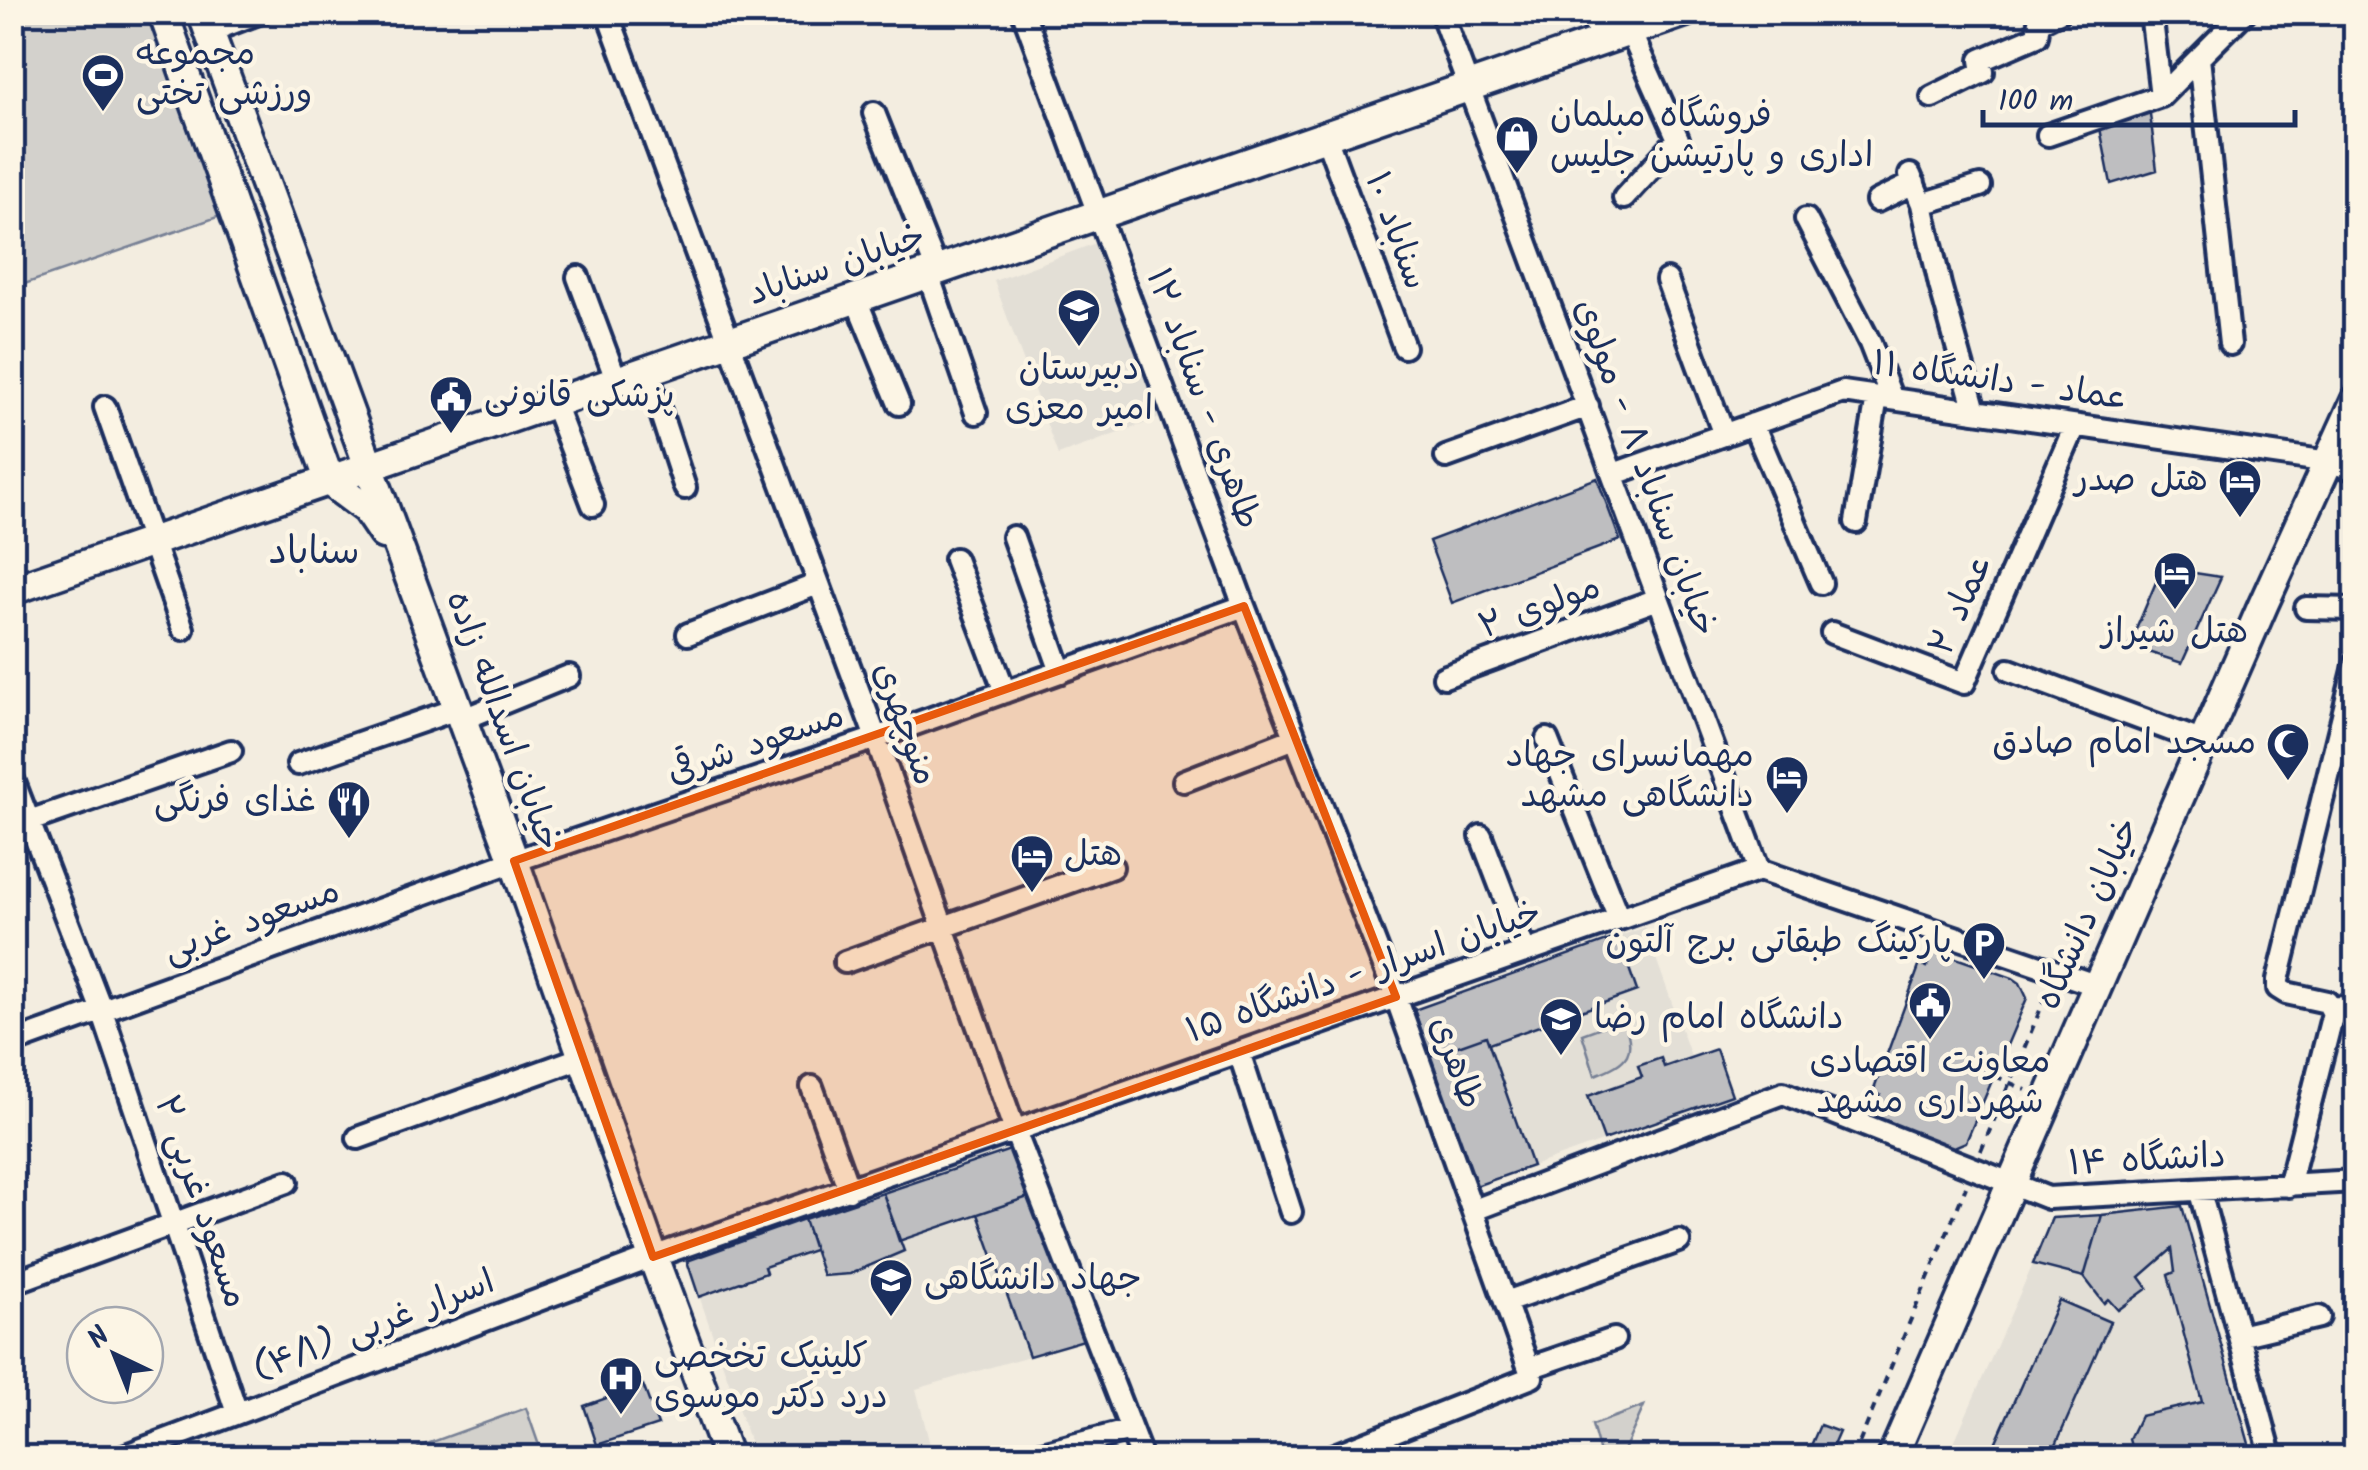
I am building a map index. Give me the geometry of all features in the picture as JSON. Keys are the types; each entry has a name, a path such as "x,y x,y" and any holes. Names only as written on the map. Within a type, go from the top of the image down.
{"main road":[{"path":"163,12 330,482 366,509 406,569"},
{"name":"خیابان سناباد","path":"12,590 1685,12"},
{"name":"خیابان اسدالله زاده","path":"205,22 514,861 728,1458"},
{"name":"خیابان دانشگاه","path":"1892,1458 2263,605 2342,466 2356,400"}],"street":[{"path":"205,22 261,12"},
{"name":"منوچهری","path":"607,12 876,738 1015,1131 1142,1458"},
{"name":"طاهری - سناباد ۱۲","path":"1023,12 1244,606"},
{"name":"خیابان سناباد ۸ - مولوی","path":"1440,12 1759,870"},
{"path":"1591,12 1601,41"},
{"path":"1932,97 1982,72 1981,60 2037,36 2039,22 2059,12"},
{"path":"2150,12 2161,96"},
{"path":"2048,134 2161,96 2244,12"},
{"path":"1624,198 1678,139 1630,31"},
{"path":"2200,58 2230,344"},
{"path":"874,114 932,273 976,413"},
{"name":"سناباد ۱۰","path":"1326,137 1404,347"},
{"path":"1877,201 1912,179 1922,204 1975,412"},
{"path":"1922,204 1980,186"},
{"path":"1806,220 1870,344 1884,398 1856,522"},
{"path":"578,277 617,382"},
{"path":"1667,280 1724,435"},
{"path":"856,299 899,404"},
{"path":"647,371 684,488"},
{"name":"عماد - دانشگاه ۱۱","path":"1614,474 1843,392 2342,466"},
{"path":"554,403 593,505"},
{"path":"1446,457 1588,406"},
{"path":"105,408 183,629"},
{"path":"1753,424 1821,584"},
{"name":"عماد ۲","path":"1832,633 1964,682 2075,426"},
{"path":"1013,537 1062,672"},
{"path":"955,559 1005,692"},
{"path":"688,634 818,584"},
{"name":"مولوی ۲","path":"1444,677 1658,599"},
{"name":"مسعود شرقی","path":"514,861 876,738 1244,606"},
{"name":"طاهری","path":"1244,606 1396,997 1530,1373"},
{"path":"2306,608 2356,609"},
{"path":"2356,662 2278,980 2278,988 2286,994 2326,1002 2332,1007 2356,1008"},
{"path":"2010,670 2206,742"},
{"path":"298,764 459,715 569,676"},
{"path":"1184,781 1295,738"},
{"path":"1547,739 1618,918"},
{"path":"21,825 231,751"},
{"name":"مسعود غربی ۲","path":"12,777 21,825 102,1011 237,1413"},
{"path":"1481,836 1525,950"},
{"name":"مسعود غربی","path":"12,1043 514,861"},
{"path":"845,962 1112,867"},
{"path":"1759,870 2098,986"},
{"name":"خیابان اسرار - دانشگاه ۱۵","path":"653,1257 1759,870"},
{"path":"2289,1186 2332,1007"},
{"path":"1239,1052 1291,1212"},
{"path":"358,1138 583,1057"},
{"path":"812,1087 849,1190"},
{"name":"دانشگاه ۱۴","path":"1474,1210 1783,1093 2048,1198 2356,1180"},
{"path":"12,1283 287,1182"},
{"path":"2200,1192 2272,1458"},
{"path":"1506,1302 1679,1241"},
{"name":"اسرار غربی (۴/۱)","path":"118,1458 653,1257"},
{"path":"2239,1336 2319,1317"},
{"path":"1327,1458 1614,1339"},
{"path":"1023,1458 1131,1430"},
{"path":"2347,1458 2356,1455"}],"path":[{"path":"1853,1458 2056,971"},
{"path":"1995,1076 2048,1100"}],"highlighted area":[{"path":"1244,606 1396,997 653,1257 514,861"}],"shaded area":[{"name":"مجموعه ورزشی تختی","path":"12,13 157,13 229,213 13,288"},
{"name":"دبیرستان امیر معزی","path":"1101,241 1165,416 1058,455 994,281"},
{"name":"دانشگاه امام رضا","path":"1645,927 1691,1057 1716,1049 1732,1095 1476,1186 1414,1010"},
{"path":"1623,1019 1629,1040 1627,1055 1616,1066 1595,1075 1582,1034"},
{"name":"جهاد دانشگاهی","path":"1010,1150 1084,1340 916,1389 933,1457 755,1457 687,1261"},
{"path":"2182,1206 2253,1457 1947,1458 2033,1264 2083,1277 2102,1215"},
{"path":"1644,1406 1621,1457 1601,1457 1592,1425"},
{"path":"526,1408 543,1457 407,1457 421,1446"}],"building":[{"path":"2149,106 2157,170 2111,184 2099,123"},
{"path":"1597,478 1620,540 1452,603 1429,541"},
{"name":"هتل شیراز","path":"2162,568 2221,577 2182,663 2129,646"},
{"path":"1618,937 1637,991 1489,1044 1486,1036 1430,1056 1414,1010"},
{"path":"1933,950 2013,978 2027,998 1966,1142 1947,1150 1869,1122 1880,1095 1873,1092 1920,964 1927,967"},
{"path":"1486,1036 1532,1166 1476,1186 1430,1056"},
{"path":"1716,1049 1732,1095 1604,1140 1588,1096 1642,1077 1638,1066 1661,1058 1664,1067"},
{"path":"1010,1150 1028,1197 899,1241 883,1193"},
{"path":"883,1193 904,1251 850,1274 823,1276 804,1219"},
{"path":"1028,1197 1084,1340 1029,1356 978,1214"},
{"path":"2182,1206 2253,1458 2134,1458 2129,1439 2140,1416 2202,1402 2168,1275 2175,1272 2172,1249 2140,1277 2148,1288 2118,1310 2108,1299 2104,1303 2084,1277 2102,1215"},
{"path":"2102,1215 2084,1277 2033,1264 2052,1218"},
{"path":"804,1219 814,1250 764,1267 766,1273 699,1297 687,1261"},
{"path":"2059,1300 2110,1322 2050,1458 1989,1457"},
{"name":"کلینیک تخخصی درد دکتر موسوی","path":"643,1385 658,1425 597,1445 584,1406"},
{"path":"1820,1425 1839,1432 1828,1457 1809,1450"}],"place":[{"name":"مجموعه ورزشی تختی","path":"103,113"},
{"name":"فروشگاه مبلمان اداری و پارتیشن جلیس","path":"1517,175"},
{"name":"دبیرستان امیر معزی","path":"1079,348"},
{"name":"پزشکی قانونی","path":"451,435"},
{"name":"هتل صدر","path":"2240,519"},
{"name":"هتل شیراز","path":"2175,611"},
{"name":"مسجد امام صادق","path":"2288,782"},
{"name":"مهمانسرای جهاد دانشگاهی مشهد","path":"1787,815"},
{"name":"غذای فرنگی","path":"349,840"},
{"name":"هتل","path":"1032,894"},
{"name":"پارکینگ طبقاتی برج آلتون","path":"1984,981"},
{"name":"معاونت اقتصادی شهرداری مشهد","path":"1930,1041"},
{"name":"دانشگاه امام رضا","path":"1561,1057"},
{"name":"جهاد دانشگاهی","path":"891,1318"},
{"name":"کلینیک تخخصی درد دکتر موسوی","path":"621,1416"}],"district":[{"name":"سناباد","path":"314,553"}]}
